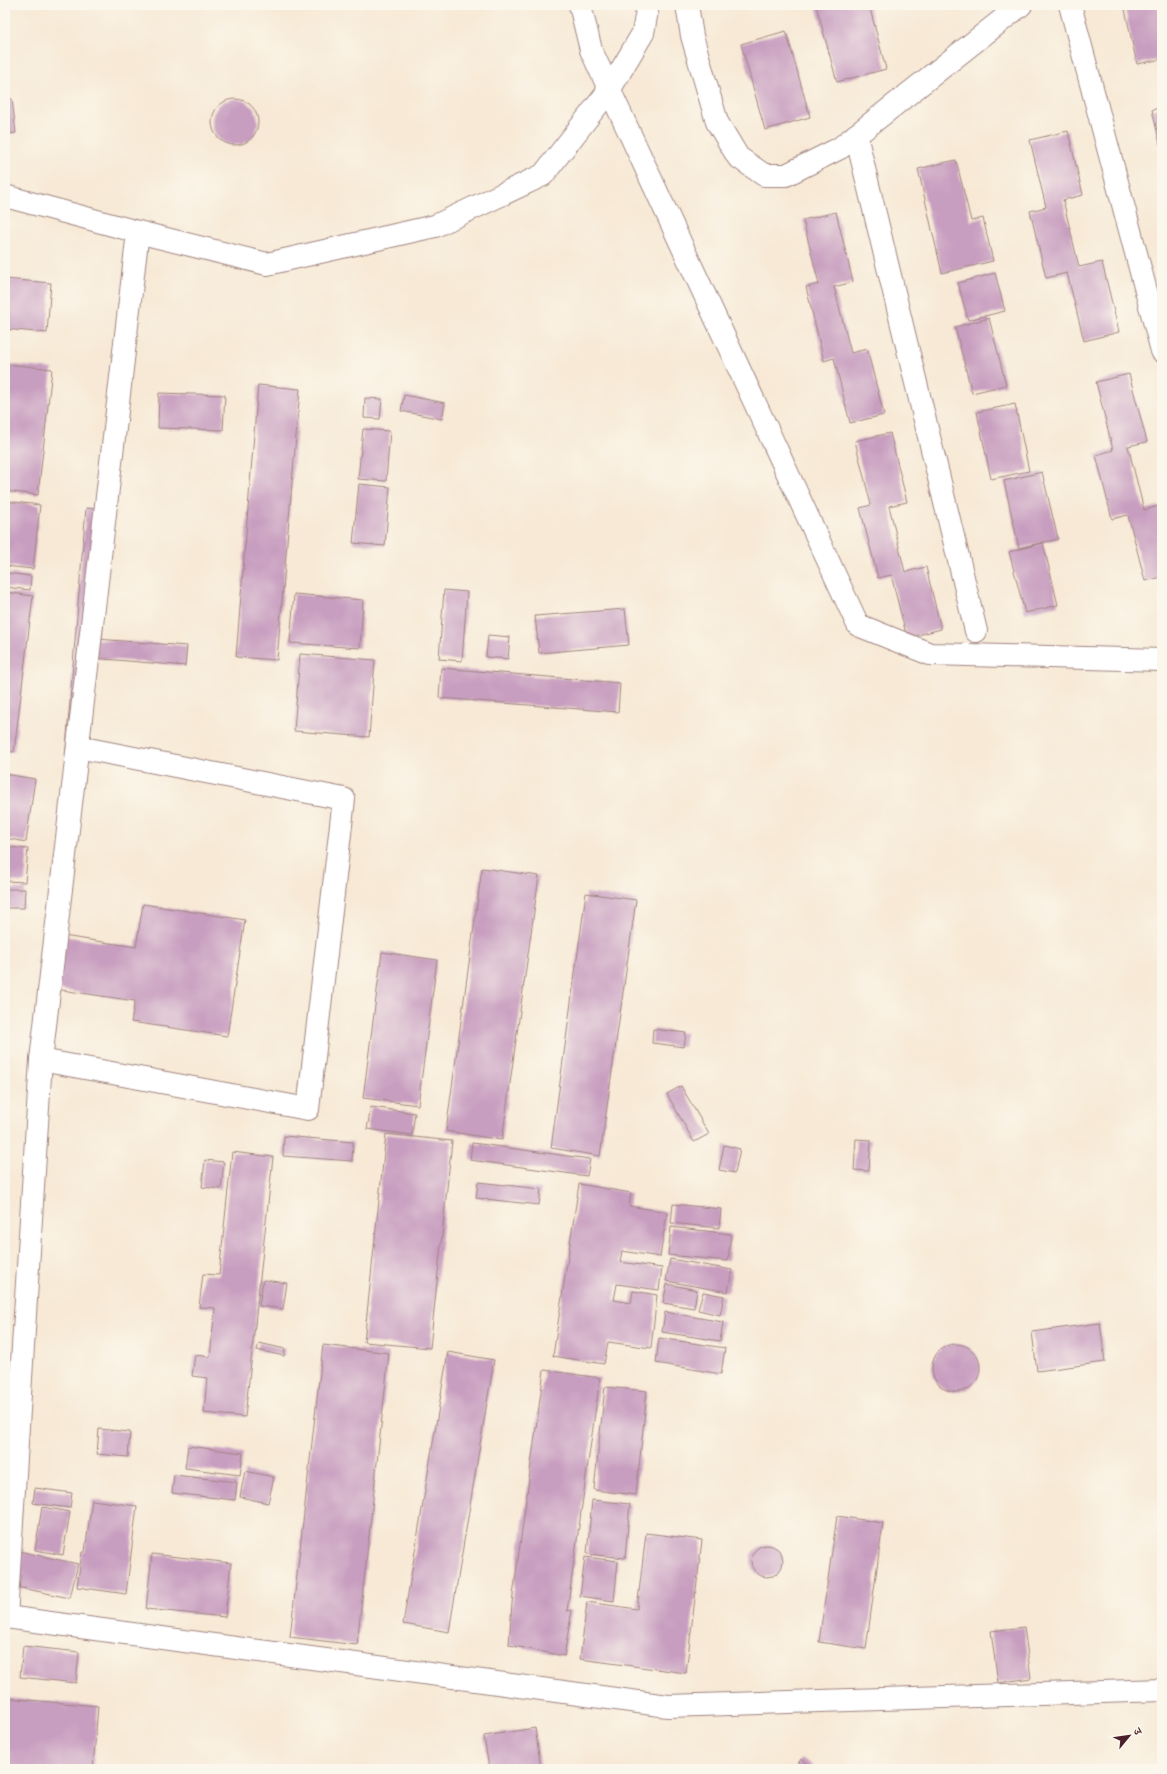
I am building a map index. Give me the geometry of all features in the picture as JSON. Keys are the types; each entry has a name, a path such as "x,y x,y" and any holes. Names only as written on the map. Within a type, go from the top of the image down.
{"street":[{"path":"580,5 591,50 858,625 930,654 1162,660"},
{"path":"5,196 138,232 267,264 435,226 543,175 610,89 643,34 648,5"},
{"path":"687,5 692,36 717,122 738,157 764,175 786,175 840,148 1021,5"},
{"path":"1070,5 1162,351"},
{"path":"856,135 976,631"},
{"path":"138,232 41,1060 6,1617 668,1706 1162,1690"},
{"path":"41,1060 308,1110 344,799 78,747"}],"building":[{"path":"733,5 748,5 734,9"},
{"path":"816,5 869,5 886,69 837,82"},
{"path":"1124,5 1162,5 1162,59 1137,64"},
{"path":"786,31 810,117 765,130 741,44"},
{"path":"12,99 16,133 5,134 5,100"},
{"path":"231,99 239,99 248,103 254,109 258,122 254,135 248,141 239,145 231,145 222,141 216,135 212,126 212,118 216,109 222,103"},
{"path":"1162,107 1162,148 1161,148 1152,110"},
{"path":"1068,131 1083,195 1063,200 1079,267 1102,262 1119,332 1084,341 1067,273 1046,278 1030,211 1046,207 1030,140"},
{"path":"956,160 971,221 983,218 993,261 942,273 918,169"},
{"path":"836,212 853,282 834,287 851,353 867,349 884,415 850,423 834,358 824,361 806,287 819,284 803,220"},
{"path":"995,273 1005,311 968,320 958,283"},
{"path":"5,279 51,283 47,333 5,329"},
{"path":"989,318 1006,385 972,393 955,327"},
{"path":"7,364 52,369 38,495 5,491 5,383"},
{"path":"1129,374 1147,442 1128,446 1144,510 1159,506 1162,517 1162,577 1145,581 1128,515 1112,519 1096,455 1113,450 1096,382"},
{"path":"258,385 300,389 277,660 236,657"},
{"path":"159,393 225,395 223,430 158,428"},
{"path":"404,395 445,403 442,419 401,411"},
{"path":"365,398 382,399 380,419 364,418"},
{"path":"1015,404 1029,471 991,479 977,412"},
{"path":"363,429 390,431 386,481 358,479"},
{"path":"890,433 907,502 889,506 905,572 926,567 941,629 907,638 891,575 878,578 860,508 871,505 855,441"},
{"path":"1042,472 1058,539 1019,548 1004,481"},
{"path":"359,484 390,487 385,546 353,543"},
{"path":"5,501 40,505 33,569 5,566"},
{"path":"86,508 108,510 97,639 187,646 185,666 94,658 65,760"},
{"path":"1043,543 1058,605 1025,613 1009,552"},
{"path":"5,573 31,576 30,590 5,587"},
{"path":"444,590 467,592 462,661 439,659"},
{"path":"5,592 33,596 14,752 5,751"},
{"path":"294,594 363,600 360,648 290,643"},
{"path":"625,609 629,645 539,653 535,616"},
{"path":"488,635 510,637 508,659 486,657"},
{"path":"300,654 375,660 369,737 294,731"},
{"path":"441,668 620,683 618,712 439,698"},
{"path":"5,774 35,779 26,842 5,838"},
{"path":"5,847 28,849 25,882 5,881"},
{"path":"482,868 539,876 502,1140 446,1131"},
{"path":"5,889 25,889 24,908 5,908"},
{"path":"586,893 636,900 600,1156 551,1148"},
{"path":"143,904 245,920 227,1036 131,1022 135,1001 55,989 63,936 136,947"},
{"path":"382,952 437,960 418,1105 363,1098"},
{"path":"653,1029 686,1033 684,1047 652,1043"},
{"path":"681,1086 709,1134 694,1142 667,1094"},
{"path":"371,1107 415,1113 412,1135 367,1129"},
{"path":"386,1134 452,1141 430,1348 364,1342"},
{"path":"284,1136 353,1142 352,1161 283,1156"},
{"path":"856,1139 871,1140 869,1171 854,1170"},
{"path":"472,1143 590,1159 587,1176 470,1160"},
{"path":"724,1145 740,1149 735,1173 719,1170"},
{"path":"232,1152 273,1157 245,1417 204,1413 207,1378 192,1376 195,1355 210,1357 215,1308 199,1307 203,1274 219,1275"},
{"path":"205,1160 224,1162 221,1189 202,1187"},
{"path":"478,1182 541,1189 539,1205 476,1198"},
{"path":"579,1184 631,1193 629,1206 667,1212 660,1257 622,1251 620,1262 662,1268 659,1290 617,1284 614,1300 631,1303 633,1291 657,1295 651,1348 608,1342 604,1364 553,1356"},
{"path":"673,1204 721,1209 719,1228 671,1223"},
{"path":"671,1227 731,1234 728,1261 668,1255"},
{"path":"670,1259 732,1270 728,1292 666,1281"},
{"path":"263,1280 287,1283 283,1309 259,1306"},
{"path":"667,1284 697,1290 694,1308 663,1303"},
{"path":"703,1292 724,1296 720,1315 698,1310"},
{"path":"665,1312 723,1322 720,1341 662,1332"},
{"path":"1100,1323 1105,1362 1037,1371 1032,1332"},
{"path":"659,1338 725,1348 721,1374 656,1363"},
{"path":"259,1343 285,1349 284,1356 257,1350"},
{"path":"956,1344 965,1346 973,1351 978,1359 980,1368 978,1377 973,1385 965,1390 956,1392 947,1390 939,1385 934,1377 932,1368 934,1359 939,1351 947,1346"},
{"path":"323,1345 389,1353 357,1645 290,1637"},
{"path":"448,1352 494,1360 449,1632 403,1624"},
{"path":"544,1370 600,1378 567,1611 572,1610 564,1656 509,1645 512,1603"},
{"path":"605,1387 647,1391 636,1495 594,1490"},
{"path":"99,1429 130,1432 128,1457 97,1454"},
{"path":"188,1446 243,1453 240,1475 185,1468"},
{"path":"245,1471 274,1477 268,1503 240,1497"},
{"path":"174,1475 237,1482 235,1500 172,1493"},
{"path":"35,1488 72,1493 70,1508 33,1503"},
{"path":"92,1500 137,1506 126,1594 77,1587 82,1552 85,1552"},
{"path":"592,1500 630,1504 625,1558 587,1554"},
{"path":"42,1507 70,1512 63,1555 35,1550"},
{"path":"837,1516 883,1523 866,1649 819,1642"},
{"path":"646,1533 702,1540 686,1673 580,1659 587,1602 637,1609"},
{"path":"764,1545 770,1545 780,1552 783,1561 782,1567 776,1574 770,1577 764,1577 754,1570 751,1564 751,1558 758,1548"},
{"path":"14,1550 78,1564 70,1598 7,1585"},
{"path":"152,1554 231,1563 225,1617 146,1609"},
{"path":"585,1557 618,1561 614,1601 580,1596"},
{"path":"1024,1627 1031,1678 998,1683 991,1631"},
{"path":"23,1646 79,1652 76,1683 20,1677"},
{"path":"5,1698 98,1706 93,1769 5,1769"},
{"path":"535,1728 541,1769 489,1769 484,1736"},
{"path":"801,1759 818,1769 795,1769"}]}
